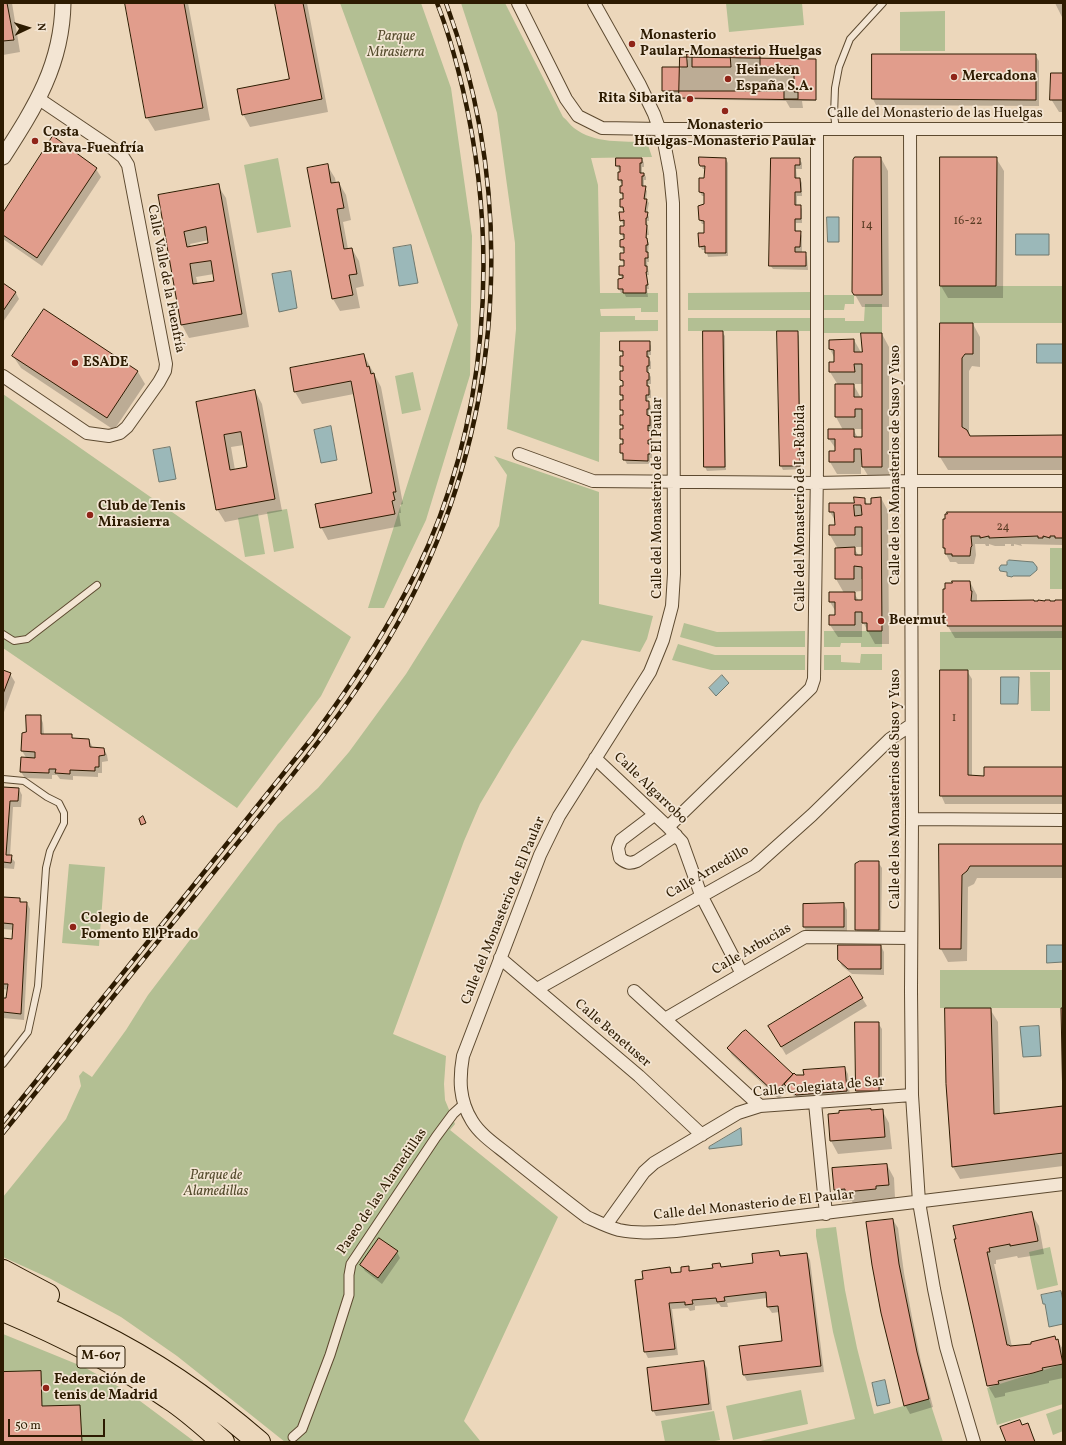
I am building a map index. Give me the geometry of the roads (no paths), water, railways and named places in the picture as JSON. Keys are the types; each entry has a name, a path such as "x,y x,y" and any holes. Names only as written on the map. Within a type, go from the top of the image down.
{"highway":[{"name":"M-607","path":"3,1271 112,1329 141,1348 166,1372"},
{"name":"M-607","path":"3,1289 96,1332 166,1372 234,1420 260,1442"},
{"name":"M-607","path":"3,1310 31,1321 98,1355 147,1383 194,1416 223,1442"},
{"name":"M-607","path":"3,1324 77,1354 148,1394 194,1416"}],"street":[{"path":"3,157 39,99 48,78 61,36 64,3"},
{"name":"Calle del Monasterio de las Huelgas","path":"518,3 566,99 578,116 602,128 1063,129"},
{"name":"Calle del Monasterio de El Paular","path":"594,3 640,85 660,129 670,173 673,203 674,574 672,606 663,640 650,672 559,816 540,855 463,1056 460,1086 464,1104 472,1120 487,1138 587,1216 620,1230 656,1232 826,1214 1063,1184"},
{"name":"Calle Valle de la Fuenfría","path":"3,376 87,433 109,436 120,433 127,427 159,382 165,371 166,364 128,165 123,157 113,149 39,99"},
{"name":"Calle del Monasterio de La Rábida","path":"654,815 621,840 618,848 620,858 627,863 637,861 672,831 808,691 813,684 816,651 817,129"},
{"name":"Calle de los Monasterios de Suso y Yuso","path":"910,129 912,1095 919,1202 934,1289 946,1347 974,1442"},
{"path":"520,454 593,481 674,483 1063,482"},
{"name":"Calle Arnedillo","path":"537,989 755,866 890,739 911,725"},
{"name":"Calle Algarrobo","path":"595,758 682,842 701,896 742,974"},
{"path":"912,819 1063,820"},
{"name":"Calle Arbucias","path":"665,1019 805,937 911,938"},
{"name":"Calle Benetuser","path":"500,958 639,1076 702,1135"},
{"path":"634,991 760,1106"},
{"name":"Calle Colegiata de Sar","path":"606,1225 644,1172 654,1163 738,1113 760,1106 912,1095"},
{"path":"815,1103 826,1214"},
{"name":"Paseo de las Alamedillas","path":"293,1437 302,1429 330,1355 350,1295 350,1264 436,1137 453,1114 464,1104"}],"lane":[{"path":"836,129 834,115 835,88 839,67 850,39 883,3"},
{"path":"3,634 14,641 27,639 97,585"},
{"path":"3,779 24,781 47,797 59,803 64,813 64,823 50,851 46,868 38,986 28,1032 3,1064"}],"water":[{"path":"827,217 839,217 839,242 828,242"},
{"path":"1016,234 1049,234 1049,255 1016,255"},
{"path":"411,245 418,283 399,286 393,248"},
{"path":"291,271 297,308 279,312 272,274"},
{"path":"1037,344 1063,344 1063,363 1037,363"},
{"path":"331,426 337,460 321,463 314,430"},
{"path":"170,447 176,479 159,482 153,450"},
{"path":"1009,560 1033,562 1037,567 1037,570 1030,576 1007,576 1007,572 1000,571 999,568 1001,565 1007,565"},
{"path":"722,675 729,683 716,696 709,688"},
{"path":"1001,677 1019,677 1018,704 1001,704"},
{"path":"1047,945 1063,945 1063,962 1047,963"},
{"path":"1039,1026 1041,1056 1023,1057 1020,1027"},
{"path":"741,1128 742,1145 709,1149 709,1147"},
{"path":"1061,1291 1063,1301 1063,1324 1049,1327 1045,1304 1043,1304 1041,1295"},
{"path":"885,1380 890,1403 877,1406 872,1383"}],"railway":[{"path":"3,1122 312,738 381,636 416,572 440,515 459,457 472,396 480,335 483,273 481,212 475,150 458,68 437,3"},
{"path":"3,1133 284,786 335,720 382,650 403,614 422,576 450,508 470,437 484,365 491,292 490,218 483,145 468,73 446,3"}],"place":[{"name":"Monasterio Paular-Monasterio Huelgas","path":"632,44"},
{"name":"Mercadona","path":"954,77"},
{"name":"Heineken España S.A.","path":"728,79"},
{"name":"Rita Sibarita","path":"690,99"},
{"name":"Monasterio Huelgas-Monasterio Paular","path":"725,111"},
{"name":"Costa Brava-Fuenfría","path":"35,141"},
{"name":"ESADE","path":"75,363"},
{"name":"Club de Tenis Mirasierra","path":"90,515"},
{"name":"Beermut","path":"881,621"},
{"name":"Colegio de Fomento El Prado","path":"73,927"},
{"name":"Federación de tenis de Madrid","path":"46,1388"}],"park label":[{"name":"Parque Mirasierra","path":"396,46"},
{"name":"Parque de Alamedillas","path":"216,1184"}]}
